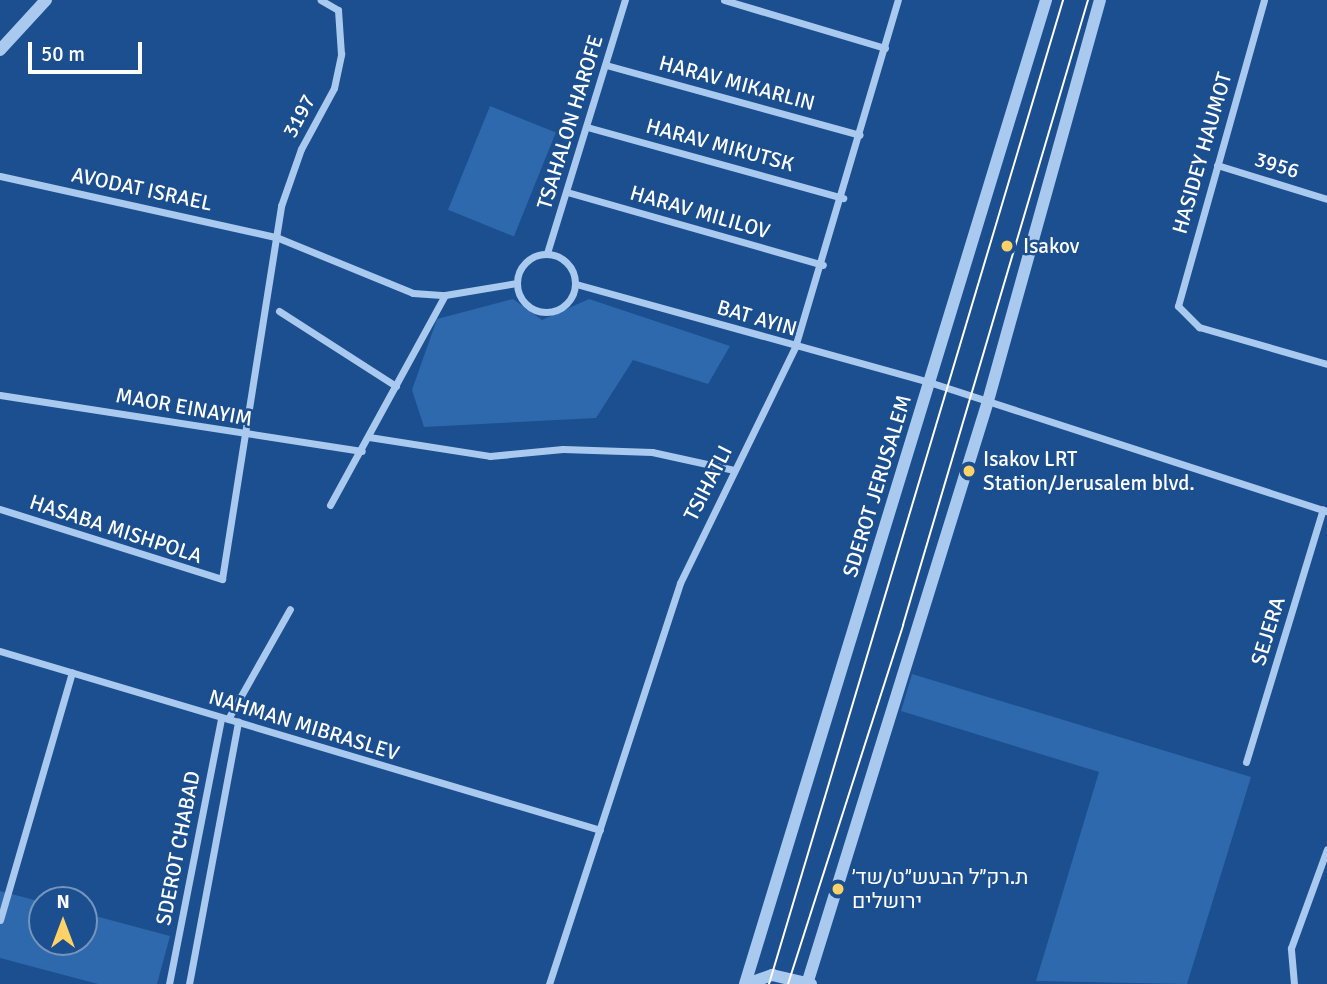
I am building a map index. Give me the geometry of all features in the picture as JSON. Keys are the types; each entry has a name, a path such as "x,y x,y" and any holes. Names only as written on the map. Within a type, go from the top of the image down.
{"street":[{"path":"0,50 46,0"},
{"name":"3197","path":"222,579 276,237 289,177 334,88 341,54 338,10 321,0"},
{"name":"TSAHALON HAROFE","path":"547,253 625,0"},
{"path":"724,0 885,48"},
{"name":"TSIHATLI","path":"550,984 680,583 795,347 843,198 898,0"},
{"name":"SDEROT JERUSALEM","path":"746,984 1046,0"},
{"path":"746,984 772,975 808,984 988,401 1100,0"},
{"name":"HASIDEY HAUMOT","path":"1264,0 1178,296 1181,315 1199,327 1327,364"},
{"name":"HARAV MIKARLIN","path":"606,65 860,135"},
{"name":"HARAV MIKUTSK","path":"587,127 843,198"},
{"name":"3956","path":"1217,165 1327,199"},
{"name":"AVODAT ISRAEL","path":"0,176 276,237"},
{"name":"HARAV MILILOV","path":"567,192 822,265"},
{"path":"276,237 384,284 445,295 517,283"},
{"path":"547,253 565,260 576,284 568,303 541,312 524,302 517,283 530,258 547,253"},
{"name":"BAT AYIN","path":"576,284 795,347 929,382"},
{"path":"330,505 362,451 445,295"},
{"path":"279,311 396,386"},
{"path":"929,382 1325,510"},
{"name":"MAOR EINAYIM","path":"0,395 246,436 362,451"},
{"path":"369,437 489,456 562,449 652,452 734,470"},
{"name":"HASABA MISHPOLA","path":"0,509 222,579"},
{"name":"SEJERA","path":"1246,762 1325,510"},
{"name":"SDEROT CHABAD","path":"169,984 225,719 290,608"},
{"name":"NAHMAN MIBRASLEV","path":"0,651 600,830"},
{"path":"0,920 72,672"},
{"name":"SDEROT CHABAD","path":"189,984 238,722"},
{"path":"1294,984 1291,948 1327,849"}],"shaded area":[{"path":"490,106 556,133 514,236 448,210"},
{"path":"513,299 542,320 589,299 730,346 708,384 633,360 596,418 424,427 412,390 437,319"},
{"path":"912,674 1251,777 1187,984 1036,981 1099,772 901,711"},
{"path":"0,891 28,898 28,956 98,956 98,917 170,936 157,984 98,984 0,958"}],"tram line":[{"path":"769,984 1063,0"},
{"path":"788,984 903,625 1088,0"}],"place":[{"name":"Isakov","path":"1007,246"},
{"name":"Isakov LRT Station/Jerusalem blvd.","path":"969,471"},
{"name":"ת.רק״ל הבעש״ט/שד׳ ירושלים","path":"838,889"}]}
